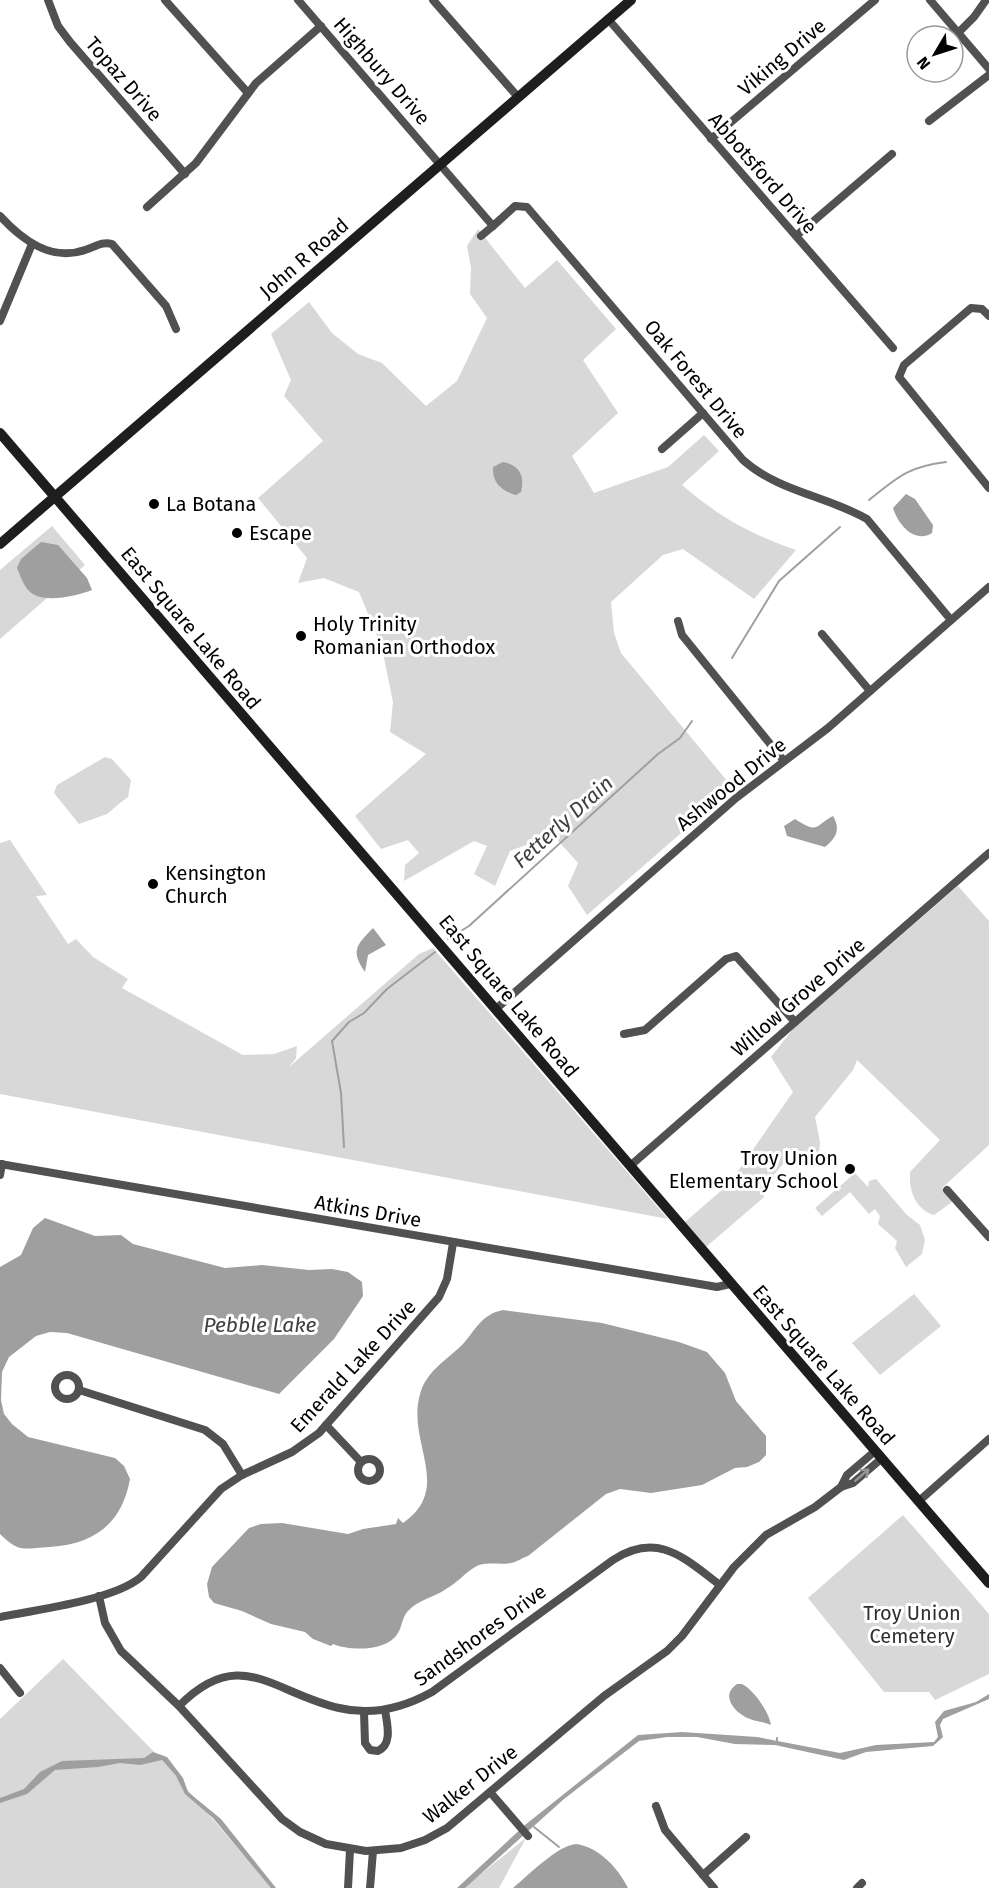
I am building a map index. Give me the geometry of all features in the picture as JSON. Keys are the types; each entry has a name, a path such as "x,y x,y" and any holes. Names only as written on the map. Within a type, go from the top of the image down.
{"main road":[{"name":"John R Road","path":"0,544 631,0"},
{"name":"East Square Lake Road","path":"0,433 989,1583"}],"street":[{"name":"Topaz Drive","path":"48,0 58,26 70,42 185,174"},
{"path":"165,0 248,93"},
{"name":"Highbury Drive","path":"298,0 440,164"},
{"path":"433,0 518,97"},
{"name":"Viking Drive","path":"711,139 875,0"},
{"path":"930,0 950,24"},
{"path":"965,26 986,0"},
{"name":"Abbotsford Drive","path":"608,20 893,348"},
{"path":"147,207 201,158 261,78 321,26"},
{"path":"965,41 989,69"},
{"path":"930,121 989,75"},
{"path":"796,236 892,154"},
{"path":"440,164 493,226"},
{"name":"Oak Forest Drive","path":"481,236 515,206 527,207 743,460 759,474 774,482 852,510 867,519 951,620"},
{"path":"0,216 15,232 47,251 66,253 86,250 103,243 112,244 166,306 176,329"},
{"path":"0,321 32,244"},
{"path":"989,316 978,307 971,308 904,365 898,377 989,488"},
{"path":"662,449 703,413"},
{"name":"Ashwood Drive","path":"496,1009 709,821 828,728 989,587"},
{"path":"678,621 682,635 784,761"},
{"path":"822,634 870,691"},
{"name":"Willow Grove Drive","path":"630,1167 989,853"},
{"path":"624,1034 645,1030 726,959 736,956 795,1022"},
{"path":"0,1176 1,1164"},
{"name":"Atkins Drive","path":"1,1164 717,1287 730,1284"},
{"path":"947,1190 989,1237"},
{"name":"Emerald Lake Drive","path":"0,1617 99,1596 135,1582 209,1500 242,1475 292,1452 326,1425 439,1297 447,1279 453,1243"},
{"path":"79,1390 205,1430 223,1444 242,1475"},
{"path":"326,1425 361,1462"},
{"path":"919,1501 989,1439"},
{"name":"Walker Drive","path":"99,1596 105,1623 116,1645 179,1706 282,1819 312,1838 350,1850 372,1851 400,1848 425,1840 447,1828 604,1696 667,1651 744,1555 766,1535 815,1507 841,1487 847,1475 878,1455"},
{"name":"Sandshores Drive","path":"179,1706 202,1684 222,1676 237,1675 259,1678 334,1707 364,1712 405,1705 432,1692 613,1560 633,1549 651,1547 673,1552 720,1585"},
{"path":"0,1668 20,1693"},
{"path":"364,1712 365,1743 370,1750 378,1751 384,1748 388,1739 385,1710"},
{"path":"490,1792 528,1836"},
{"path":"656,1806 665,1830 714,1888"},
{"path":"703,1875 746,1838"},
{"path":"348,1888 350,1850"},
{"path":"370,1888 372,1851"}],"green space":[{"path":"478,229 525,288 557,260 616,329 583,360 618,413 572,456 594,493 668,467 704,435 719,451 682,485 710,507 736,523 796,550 754,599 683,549 663,555 611,602 614,633 621,653 733,788 587,915 568,886 578,863 553,835 510,851 495,886 474,874 487,846 474,841 404,881 405,865 419,853 408,840 381,849 355,816 426,754 390,732 393,702 382,648 359,592 324,578 298,583 307,558 258,498 323,441 284,396 291,380 271,334 309,302 332,333 358,354 382,363 426,406 457,381 487,318 470,294 471,268 467,246"},
{"path":"52,526 85,565 0,639 0,570"},
{"path":"105,757 112,759 131,780 128,797 107,814 79,824 54,793 57,785"},
{"path":"10,840 47,895 36,896 68,944 76,939 93,957 128,979 122,988 243,1055 274,1054 297,1046 296,1058 289,1067 419,954 433,948 668,1219 0,1094 0,843"},
{"path":"958,886 989,921 989,1145 942,1188 952,1202 934,1215 918,1204 912,1192 910,1172 940,1140 857,1060 853,1070 815,1117 820,1142 819,1156 805,1167 794,1155 772,1177 763,1198 706,1247 685,1222 729,1184 793,1092 771,1057 793,1029"},
{"path":"855,1173 868,1187 869,1181 876,1179 907,1215 920,1225 925,1240 922,1254 906,1267 895,1248 897,1241 878,1224 880,1216 875,1209 869,1214 850,1192 822,1216 815,1208"},
{"path":"914,1294 941,1326 880,1375 852,1343"},
{"name":"Troy Union Cemetery","path":"903,1515 989,1614 989,1674 935,1700 929,1692 884,1692 808,1598"},
{"path":"63,1659 162,1760 272,1888 0,1888 0,1719"},
{"path":"526,1838 499,1888 463,1888"}],"water":[{"path":"503,462 514,466 522,477 521,492 516,495 502,489 494,478 493,467"},
{"path":"906,494 915,499 933,525 932,533 919,536 908,531 899,521 893,508"},
{"path":"41,542 58,545 87,578 92,590 68,597 50,598 34,595 28,590 17,568 21,559"},
{"path":"833,816 837,830 825,847 787,836 784,826 795,819 812,828"},
{"path":"373,928 386,945 368,955 365,972 358,958 357,948"},
{"name":"Pebble Lake","path":"45,1218 95,1236 121,1235 133,1244 225,1268 262,1265 348,1272 362,1282 363,1296 334,1339 279,1394 67,1333 50,1332 36,1336 9,1357 2,1372 1,1400 4,1414 28,1437 115,1458 124,1466 130,1479 120,1508 104,1529 93,1536 66,1545 28,1549 13,1545 0,1534 0,1267 21,1255 33,1228"},
{"path":"503,1310 602,1323 679,1342 707,1352 725,1373 736,1401 766,1436 766,1455 759,1462 747,1467 735,1468 702,1485 651,1493 620,1489 606,1494 528,1556 511,1563 479,1565 454,1584 416,1604 405,1614 399,1631 393,1639 377,1647 358,1649 333,1644 331,1646 313,1639 305,1632 271,1624 242,1611 214,1603 209,1597 207,1584 212,1567 249,1528 261,1524 282,1523 348,1534 363,1529 396,1524 398,1518 403,1523 418,1509 425,1494 427,1478 418,1427 417,1409 421,1391 433,1371 463,1344 480,1323 490,1315"},
{"path":"737,1684 747,1687 756,1696 771,1725 745,1717 735,1709 729,1694"},
{"path":"989,1694 989,1699 943,1719 940,1725 943,1737 933,1746 866,1752 844,1760 775,1745 735,1744 697,1737 667,1737 639,1741 564,1799 465,1888 457,1888 525,1825 638,1735 682,1732 757,1737 840,1753 876,1745 934,1742 938,1737 935,1722 944,1711 976,1702"},
{"path":"153,1752 167,1757 183,1778 188,1792 221,1819 276,1888 271,1888 213,1818 185,1794 176,1776 162,1760 140,1765 120,1763 55,1770 27,1794 0,1803 0,1798 24,1789 40,1772 62,1761 144,1758"},
{"path":"576,1844 600,1854 619,1873 628,1888 513,1888 552,1855"}],"waterway":[{"path":"869,500 912,470 946,462"},
{"name":"Fetterly Drain","path":"732,658 779,581 840,527"},
{"name":"Fetterly Drain","path":"448,939 469,926 658,754 680,738 692,721"},
{"name":"Fetterly Drain","path":"344,1147 341,1093 332,1041 349,1022 364,1013 387,989 435,952"},
{"path":"534,1827 559,1847"}],"place":[{"name":"La Botana","path":"154,504"},
{"name":"Escape","path":"237,533"},
{"name":"Holy Trinity Romanian Orthodox","path":"301,636"},
{"name":"Kensington Church","path":"153,884"},
{"name":"Troy Union Elementary School","path":"850,1169"}]}
